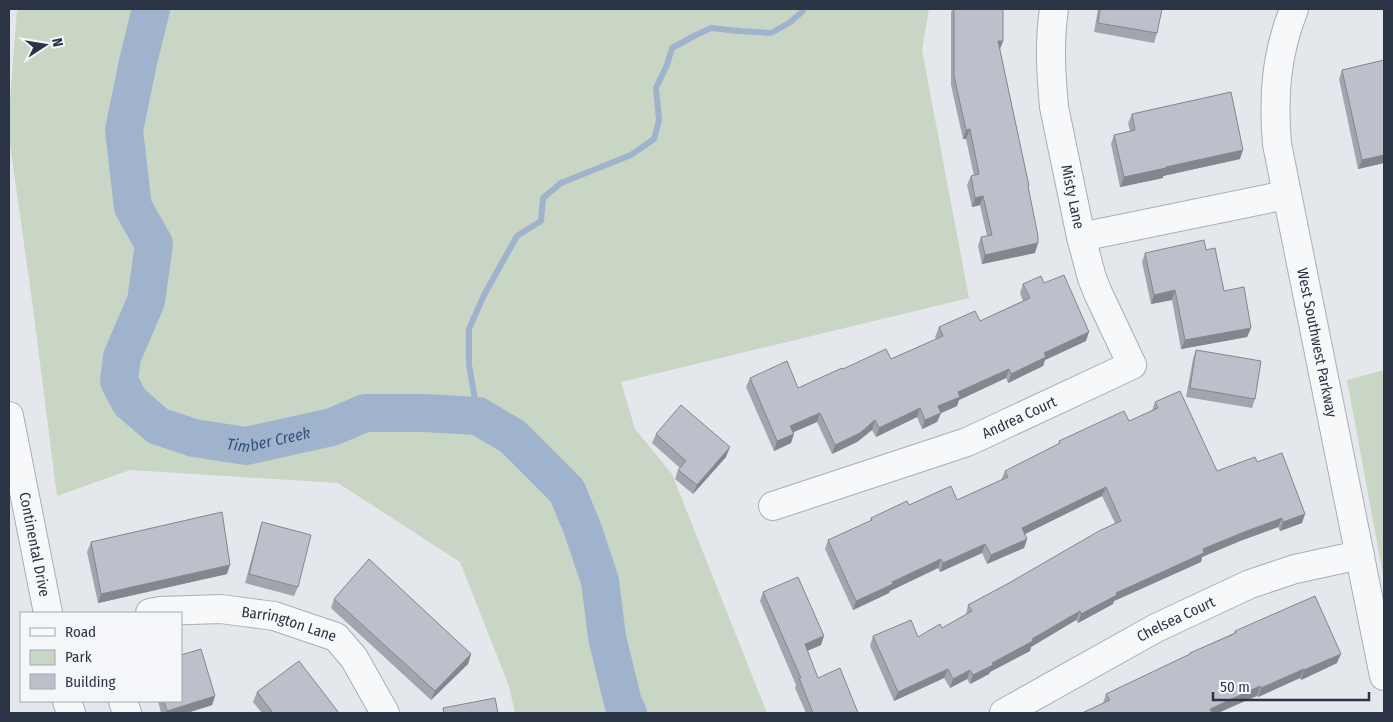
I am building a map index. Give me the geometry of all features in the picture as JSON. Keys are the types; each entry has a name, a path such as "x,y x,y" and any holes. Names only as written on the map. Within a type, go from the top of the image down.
{"street":[{"name":"Misty Lane","path":"1054,9 1051,39 1054,107 1081,237 1286,195"},
{"name":"West Southwest Parkway","path":"1294,9 1283,40 1275,86 1274,113 1277,144 1384,676"},
{"name":"Andrea Court","path":"772,506 967,442 1132,365 1092,278 1081,237"},
{"name":"Continental Drive","path":"9,416 48,612"},
{"name":"Chelsea Court","path":"1004,713 1156,628 1250,584 1295,569 1360,556"},
{"name":"Barrington Lane","path":"155,612 221,609 274,616 336,636 354,658 385,713"}],"green space":[{"path":"17,9 929,9 922,50 969,298 621,382 635,429 672,474 767,713 515,713 509,686 460,562 338,483 130,470 57,496 9,137"},
{"path":"1384,370 1384,580 1347,380"}],"building":[{"path":"954,9 1003,9 1003,41 998,41 1029,186 1038,243 985,255 981,237 992,235 983,196 975,198 971,176 979,174 970,129 966,130 954,76"},
{"path":"1100,9 1162,9 1157,33 1098,23"},
{"path":"1384,60 1384,155 1362,160 1342,70"},
{"path":"1231,92 1243,150 1124,177 1114,135 1135,130 1132,114"},
{"path":"1204,240 1206,250 1215,248 1224,291 1244,287 1251,328 1185,340 1175,290 1154,295 1145,253"},
{"path":"1064,275 1089,332 1044,353 1046,357 1011,374 1009,369 958,392 960,397 938,406 941,413 925,420 920,408 879,428 875,420 860,433 835,445 820,413 790,426 794,434 777,441 750,378 787,361 798,388 886,349 891,359 943,336 939,327 975,311 980,321 1030,298 1023,284 1041,276 1044,283"},
{"path":"1196,350 1261,361 1255,399 1190,388"},
{"path":"1180,391 1217,471 1255,457 1257,462 1282,453 1305,514 1283,522 1282,518 1203,549 1204,553 1116,593 1117,595 1081,614 1080,611 1032,639 1033,641 992,663 993,665 973,675 970,670 953,679 948,669 898,692 873,636 911,620 918,637 940,624 942,628 972,611 968,605 1099,531 1121,521 1106,487 1022,528 1027,539 991,555 985,544 943,563 941,559 856,601 828,540 872,520 871,518 907,501 909,505 951,486 957,500 1008,477 1005,471 1060,443 1059,441 1124,411 1129,421 1158,408 1155,402"},
{"path":"681,405 730,447 697,485 678,470 686,461 656,434"},
{"path":"222,512 230,565 101,594 91,542"},
{"path":"262,522 311,535 298,587 249,574"},
{"path":"369,559 471,654 435,691 334,599"},
{"path":"798,577 824,636 805,644 818,678 840,668 858,713 813,713 799,678 801,678 763,592"},
{"path":"1315,596 1341,654 1261,688 1260,686 1210,709 1212,713 1082,713 1110,700 1106,694 1236,633 1235,631"},
{"path":"201,649 215,696 167,711 164,702 182,702 182,655"},
{"path":"299,661 339,713 273,713 257,692"},
{"path":"495,698 498,713 444,713 443,708"}],"waterway":[{"name":"Timber Creek","path":"151,9 124,130 133,207 154,244 146,301 122,357 119,381 130,402 158,426 194,438 246,446 332,427 365,413 424,413 478,416 513,437 567,491 583,530 600,581 607,637 623,703 628,713"},
{"path":"478,416 469,365 469,329 484,295 517,236 541,221 543,198 561,183 631,155 654,139 659,120 656,88 667,65 672,48 711,28 771,33 789,23 803,9"}]}
